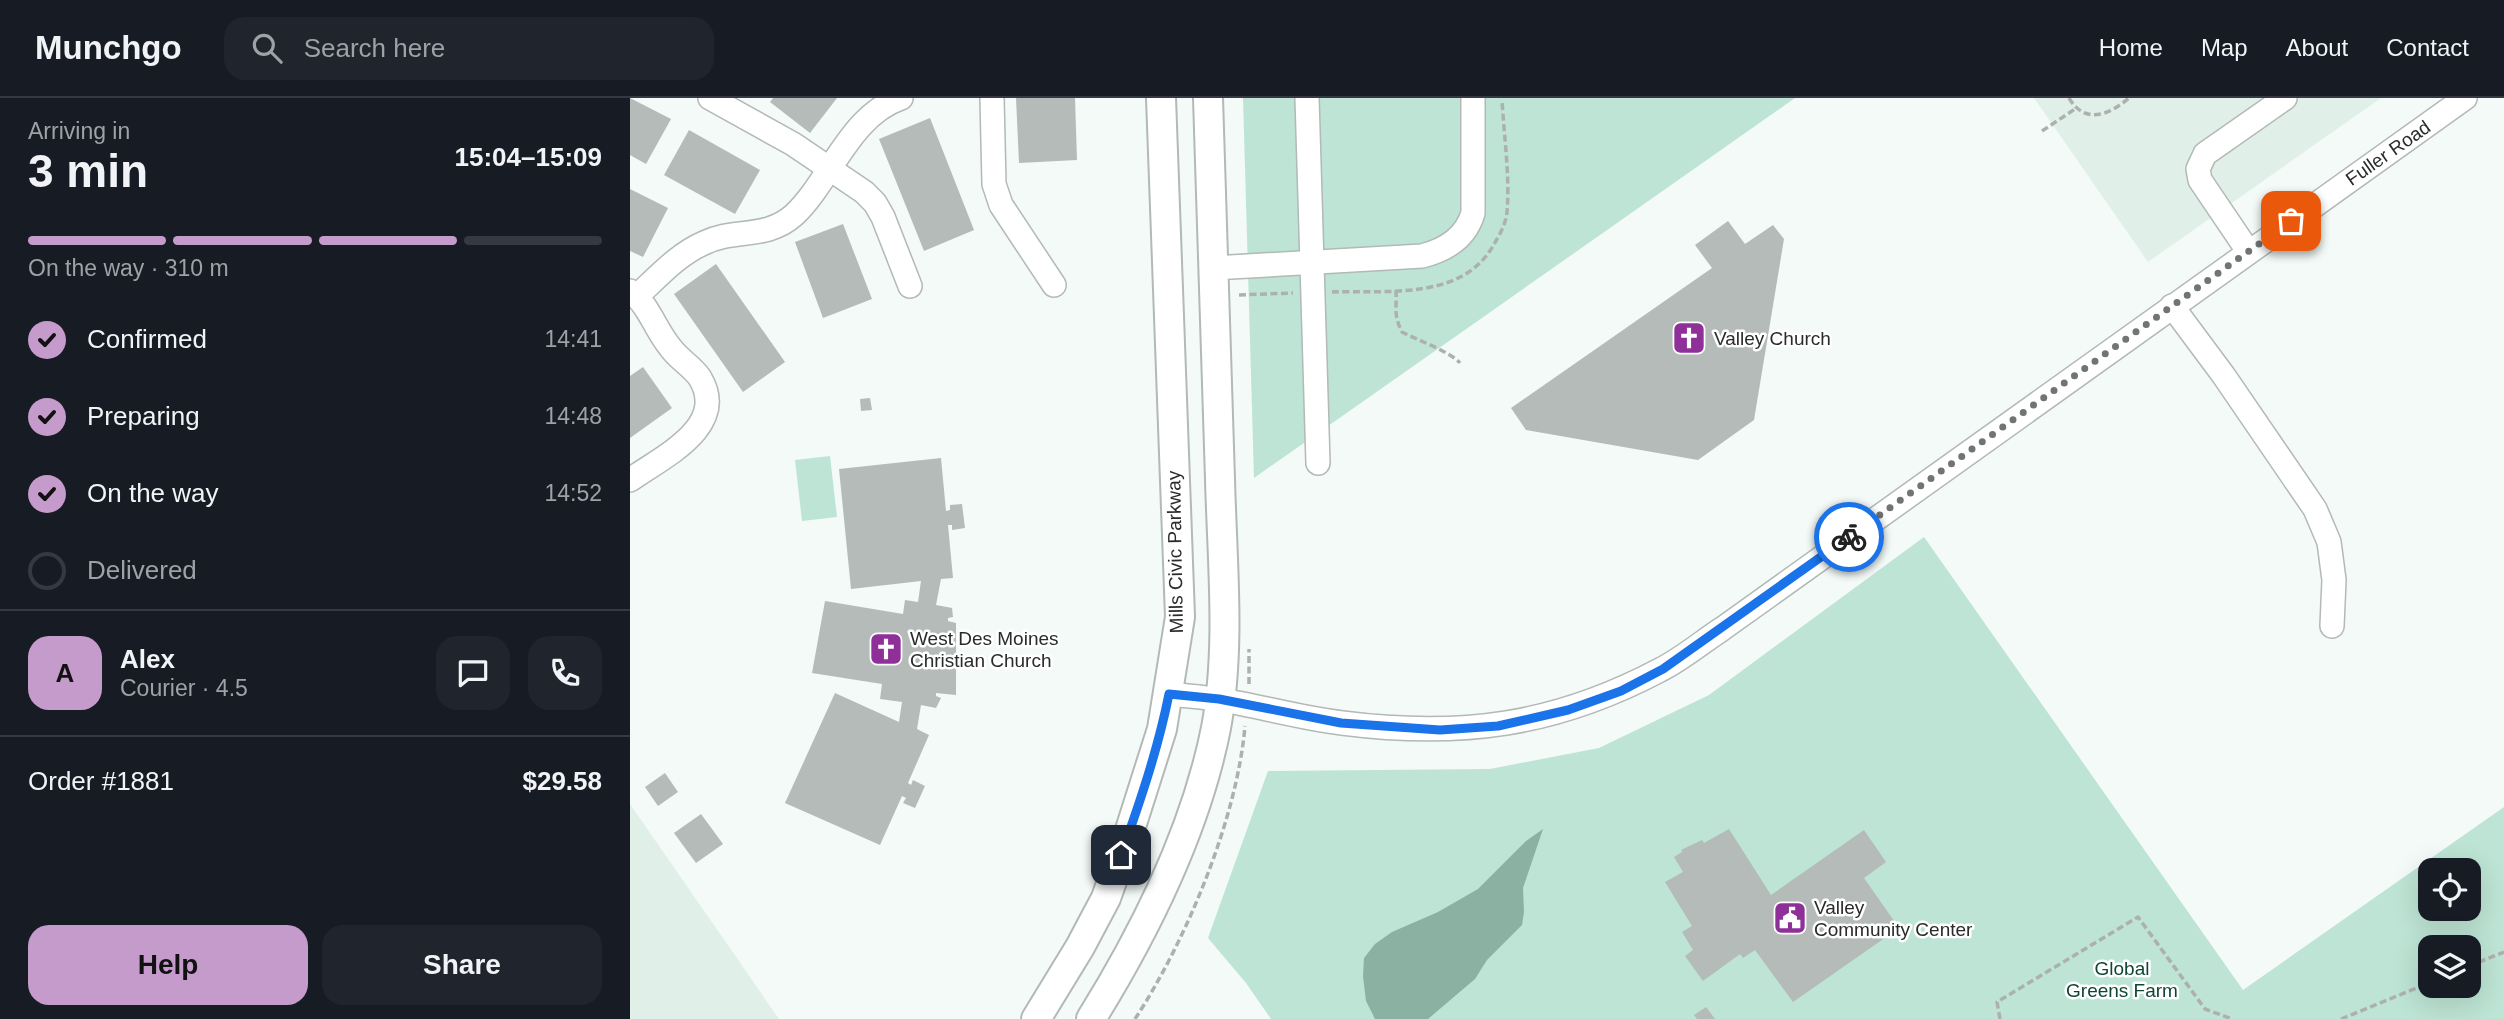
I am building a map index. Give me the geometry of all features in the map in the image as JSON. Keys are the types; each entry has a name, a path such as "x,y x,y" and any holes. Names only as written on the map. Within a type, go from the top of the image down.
{"main road":[{"name":"Mills Civic Parkway","path":"1036,1019 1106,898 1147,782 1162,729 1180,617 1161,98"},
{"path":"1091,1019 1118,977 1177,854 1216,728 1224,631 1208,98"}],"street":[{"path":"710,98 764,126 874,202 883,217 910,286"},
{"path":"630,480 699,429 705,417 707,403 705,390 698,376 670,348 633,293 703,243 722,237 760,233 778,226 793,215 862,125 877,111 901,98"},
{"path":"992,98 994,184 1001,205 1054,285"},
{"path":"1307,98 1318,463"},
{"path":"1213,268 1422,256 1440,251 1457,239 1470,224 1473,213 1473,98"},
{"path":"2248,251 2200,180 2199,169 2205,154 2285,98"},
{"name":"Fuller Road","path":"1169,694 1219,699 1341,723 1440,730 1498,726 1568,710 1621,691 1663,669 1722,629 2465,98"},
{"path":"2172,306 2224,376 2315,509 2329,542 2334,580 2332,626"}],"path":[{"path":"2069,98 2075,109 2102,115 2129,98"},
{"path":"2042,131 2075,109"},
{"path":"1396,290 1394,311 1402,332 1454,356 1460,363"},
{"path":"1135,1019 1190,916 1228,814 1244,733"},
{"path":"2000,1019 1997,1002 2138,917 2205,1009 2232,1019"},
{"path":"2481,961 2504,952"},
{"path":"2341,1019 2418,987"}],"shaded area":[{"path":"2034,98 2381,98 2148,262"},
{"path":"630,804 779,1019 630,1019"},
{"path":"1543,829 1523,888 1522,925 1487,960 1475,979 1428,1019 1375,1019 1366,1001 1363,976 1364,958 1375,944 1392,932 1438,912 1478,889 1526,841"}],"green space":[{"path":"1243,98 1795,98 1254,478"},
{"path":"830,456 837,517 802,521 795,460"},
{"name":"Global Greens Farm","path":"1924,537 2243,990 2418,867 2418,921 2481,921 2481,858 2431,858 2504,807 2504,1019 1271,1019 1246,983 1208,938 1268,771 1490,769 1599,748 1709,695"}],"building":[{"path":"630,98 671,119 646,164 630,155"},
{"path":"773,98 837,98 810,133 770,102"},
{"path":"1016,98 1075,98 1077,160 1019,163"},
{"path":"930,118 974,230 924,251 879,139"},
{"path":"689,130 760,170 735,214 664,175"},
{"path":"630,189 668,208 643,257 630,251"},
{"name":"Valley Church","path":"1728,221 1745,244 1773,225 1784,239 1754,420 1698,460 1526,430 1511,408 1712,268 1695,245"},
{"path":"843,224 872,299 823,318 795,242"},
{"path":"716,264 785,362 743,392 674,294"},
{"path":"643,367 672,408 630,438 630,376"},
{"path":"870,398 872,410 861,411 860,399"},
{"name":"West Des Moines Christian Church","path":"941,458 946,511 950,510 950,505 962,504 965,528 952,530 952,525 948,525 953,578 941,579 936,605 952,608 953,617 948,618 948,621 956,623 956,695 936,693 936,696 941,698 936,708 921,705 917,729 929,735 908,783 911,785 913,780 925,786 915,808 903,803 906,798 902,796 880,845 785,803 835,693 899,722 902,702 880,699 882,684 812,673 825,601 903,614 905,600 918,602 921,581 851,589 839,469"},
{"path":"665,773 678,792 658,806 645,787"},
{"path":"701,814 723,844 696,863 674,833"},
{"name":"Valley Community Center","path":"1729,829 1771,895 1864,830 1886,862 1864,878 1899,928 1793,1002 1755,950 1743,958 1740,954 1703,981 1685,956 1693,950 1682,932 1692,926 1665,882 1683,872 1674,857 1682,852 1681,850 1702,840 1704,843"},
{"path":"1706,1007 1715,1019 1697,1019 1694,1015"}],"way so far":[{"path":"1849,537 2291,221"}],"place":[{"name":"Valley Church","path":"1689,338"},
{"name":"West Des Moines Christian Church","path":"886,649"},
{"name":"Valley Community Center","path":"1790,918"}],"route":[{"path":"1121,855 1147,782 1169,694 1219,699 1341,723 1440,730 1498,726 1568,710 1621,691 1663,669 1849,537"}]}
